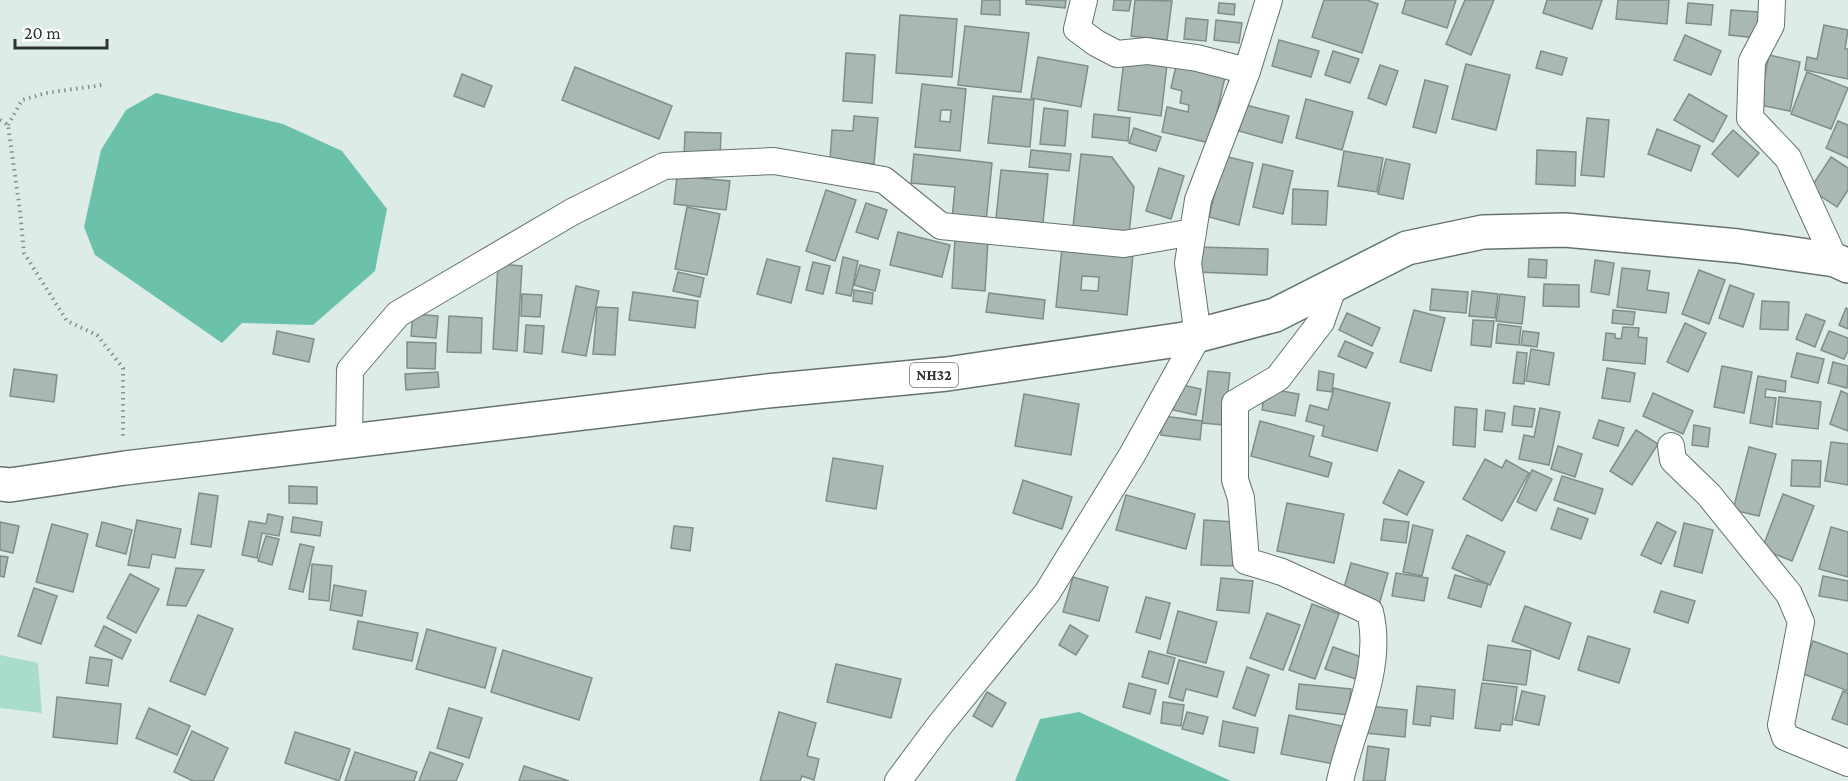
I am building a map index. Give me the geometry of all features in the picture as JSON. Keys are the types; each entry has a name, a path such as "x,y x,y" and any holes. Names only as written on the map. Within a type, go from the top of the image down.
{"main road":[{"name":"NH32","path":"0,484 767,391 947,374 1184,339 1275,315 1407,248 1483,232 1565,230 1738,246 1841,263"}],"street":[{"path":"1084,0 1077,29 1096,43 1118,54 1147,51 1197,58 1247,71"},
{"path":"898,781 939,726 1047,593 1132,454 1198,336 1188,263 1198,200 1247,71 1269,0"},
{"path":"1772,0 1771,25 1752,61 1750,118 1788,158 1841,263"},
{"path":"349,442 350,370 398,315 572,212 664,166 774,161 884,180 941,225 1124,244 1193,231"},
{"path":"1334,285 1321,322 1278,378 1235,403 1235,480 1241,498 1246,561 1282,572 1370,612 1375,632 1369,679 1340,781"},
{"path":"1671,446 1673,460 1710,495 1789,594 1801,622 1781,725 1785,737 1848,763"}],"path":[{"path":"102,86 46,93 22,100 8,124 24,253 67,321 97,334 123,368 122,415 125,468"},
{"path":"0,120 8,124"}],"shaded area":[{"path":"156,93 283,124 342,151 387,209 375,271 313,325 242,323 222,343 95,255 84,227 101,150 126,110"},
{"path":"0,655 38,663 42,713 0,708"},
{"path":"1079,712 1231,781 1015,781 1040,719"}],"building":[{"path":"982,0 1000,0 1000,15 981,14"},
{"path":"1026,0 1066,0 1065,8 1026,4"},
{"path":"1114,0 1131,0 1129,11 1113,10"},
{"path":"1135,0 1172,1 1167,40 1131,36"},
{"path":"1324,0 1367,0 1378,4 1362,53 1312,37"},
{"path":"1406,0 1456,0 1447,28 1402,13"},
{"path":"1465,0 1494,0 1471,55 1446,44"},
{"path":"1547,0 1602,0 1592,29 1543,13"},
{"path":"1618,0 1669,0 1667,24 1616,19"},
{"path":"1219,3 1235,4 1234,15 1218,13"},
{"path":"1688,3 1713,5 1711,25 1686,23"},
{"path":"1731,10 1759,12 1756,38 1729,35"},
{"path":"900,15 957,19 952,77 896,73"},
{"path":"1186,18 1208,20 1206,41 1184,39"},
{"path":"1216,20 1242,23 1239,43 1214,40"},
{"path":"1824,25 1848,30 1845,49 1848,49 1848,79 1805,70 1807,57 1817,59"},
{"path":"965,26 1029,33 1021,92 958,85"},
{"path":"1685,35 1721,51 1711,75 1674,60"},
{"path":"1279,40 1319,51 1311,77 1272,66"},
{"path":"1333,51 1359,59 1350,83 1325,75"},
{"path":"1541,51 1567,58 1562,75 1536,68"},
{"path":"846,53 875,55 872,103 843,101"},
{"path":"1769,55 1800,62 1790,111 1759,105"},
{"path":"1038,57 1088,66 1081,107 1031,98"},
{"path":"1124,60 1167,65 1161,116 1118,110"},
{"path":"1466,64 1510,75 1496,130 1452,119"},
{"path":"1380,65 1398,71 1386,105 1368,98"},
{"path":"1176,66 1225,77 1210,143 1162,132 1167,107 1188,112 1189,105 1180,103 1182,91 1171,88"},
{"path":"575,67 672,106 659,139 562,100"},
{"path":"1807,72 1848,88 1831,129 1791,114"},
{"path":"462,74 492,86 484,107 454,96"},
{"path":"1425,80 1448,86 1436,133 1413,127"},
{"path":"922,84 966,89 960,151 915,147","holes":["941,110 951,110 950,122 940,121"]},
{"path":"1689,94 1727,116 1713,142 1674,120"},
{"path":"993,96 1034,100 1030,147 988,143"},
{"path":"1306,99 1353,112 1342,150 1296,138"},
{"path":"1246,105 1289,116 1282,143 1239,131"},
{"path":"1044,108 1068,111 1065,146 1040,144"},
{"path":"1094,114 1130,118 1128,141 1092,137"},
{"path":"854,116 878,118 874,164 830,160 832,130 853,131"},
{"path":"1587,118 1609,120 1604,177 1581,175"},
{"path":"1838,121 1848,125 1848,158 1826,148"},
{"path":"1134,128 1161,137 1156,151 1129,143"},
{"path":"1657,129 1700,146 1691,171 1648,154"},
{"path":"1733,130 1759,153 1738,177 1712,154"},
{"path":"685,132 721,133 720,159 684,158"},
{"path":"1031,150 1071,154 1069,171 1029,167"},
{"path":"1537,150 1576,152 1575,186 1536,184"},
{"path":"1344,151 1383,158 1377,192 1338,186"},
{"path":"914,154 992,163 986,222 952,219 955,187 911,183"},
{"path":"1081,154 1112,157 1134,187 1129,234 1073,227"},
{"path":"1224,156 1253,163 1239,225 1209,217"},
{"path":"1831,157 1848,168 1848,190 1837,207 1810,189"},
{"path":"1386,159 1410,164 1403,199 1378,194"},
{"path":"1263,164 1293,171 1283,214 1253,207"},
{"path":"1159,168 1184,176 1171,219 1146,211"},
{"path":"1001,170 1048,174 1043,223 996,218"},
{"path":"677,176 730,181 726,210 674,204"},
{"path":"1293,189 1328,191 1326,225 1292,224"},
{"path":"826,190 856,200 835,261 806,251"},
{"path":"866,203 887,210 878,239 856,232"},
{"path":"687,207 720,214 707,275 675,269"},
{"path":"898,232 950,245 942,277 890,265"},
{"path":"955,238 988,240 985,291 952,288"},
{"path":"1198,247 1268,249 1267,275 1197,272"},
{"path":"1062,248 1133,255 1127,315 1056,307","holes":["1082,276 1099,277 1098,291 1081,290"]},
{"path":"843,257 858,261 851,296 836,293"},
{"path":"767,259 800,267 791,303 757,294"},
{"path":"1529,259 1547,260 1546,278 1528,277"},
{"path":"1595,260 1614,263 1609,295 1591,292"},
{"path":"813,262 830,266 823,294 806,290"},
{"path":"498,264 522,266 517,351 493,349"},
{"path":"860,265 880,270 875,291 854,285"},
{"path":"1622,268 1650,271 1647,290 1669,293 1666,313 1617,307"},
{"path":"1699,270 1725,280 1709,324 1682,314"},
{"path":"678,272 704,278 700,297 673,291"},
{"path":"1544,284 1579,285 1579,307 1543,306"},
{"path":"1730,285 1754,294 1743,327 1719,318"},
{"path":"576,286 599,291 586,356 562,352"},
{"path":"1432,289 1468,292 1466,313 1430,310"},
{"path":"854,290 873,293 872,304 853,301"},
{"path":"1472,291 1498,294 1495,318 1469,316"},
{"path":"633,292 698,301 695,328 629,320"},
{"path":"989,293 1045,300 1043,319 986,312"},
{"path":"522,294 542,295 540,317 521,316"},
{"path":"1500,294 1525,297 1522,324 1496,321"},
{"path":"1762,301 1789,302 1788,330 1760,329"},
{"path":"597,307 618,308 615,355 593,354"},
{"path":"1846,308 1848,309 1848,329 1839,325"},
{"path":"1414,310 1445,318 1431,371 1400,362"},
{"path":"1613,310 1635,312 1633,325 1612,323"},
{"path":"1347,313 1380,328 1372,346 1339,330"},
{"path":"413,314 438,316 436,338 411,336"},
{"path":"1806,314 1825,321 1815,347 1796,339"},
{"path":"449,316 482,318 481,353 447,352"},
{"path":"1473,320 1494,321 1491,347 1471,345"},
{"path":"1685,323 1706,333 1688,372 1667,362"},
{"path":"1498,324 1521,327 1519,345 1496,343"},
{"path":"526,325 544,326 542,354 524,352"},
{"path":"1623,327 1639,328 1638,337 1647,338 1645,364 1603,360 1606,333 1615,334 1615,338 1621,339"},
{"path":"277,331 314,339 309,362 273,354"},
{"path":"1523,331 1539,333 1537,347 1521,345"},
{"path":"1829,331 1848,338 1848,351 1844,359 1821,350"},
{"path":"1345,341 1373,353 1366,368 1338,356"},
{"path":"407,342 436,343 435,369 407,368"},
{"path":"1531,349 1554,353 1549,385 1526,381"},
{"path":"1517,352 1527,353 1524,384 1513,383"},
{"path":"1797,353 1824,359 1818,383 1791,377"},
{"path":"1833,362 1848,366 1847,388 1828,383"},
{"path":"1722,366 1752,372 1744,413 1714,407"},
{"path":"1607,368 1635,373 1630,402 1602,398"},
{"path":"14,369 57,375 54,402 10,396"},
{"path":"1208,371 1230,373 1224,425 1202,423"},
{"path":"1319,371 1334,374 1332,392 1317,390"},
{"path":"438,372 439,387 406,390 405,374"},
{"path":"1758,376 1786,381 1785,392 1766,389 1765,397 1776,398 1772,427 1750,423"},
{"path":"1178,384 1201,389 1196,415 1173,410"},
{"path":"1265,388 1299,394 1295,416 1262,410"},
{"path":"1334,388 1390,403 1377,451 1322,436 1324,426 1306,421 1310,405 1328,410"},
{"path":"1841,391 1848,394 1848,431 1830,424"},
{"path":"1653,393 1693,411 1683,434 1643,416"},
{"path":"1024,394 1079,404 1071,455 1015,446"},
{"path":"1779,397 1821,402 1818,429 1776,424"},
{"path":"1514,406 1535,409 1532,427 1512,425"},
{"path":"1455,407 1477,409 1475,447 1453,445"},
{"path":"1540,408 1560,412 1549,465 1519,459 1524,435 1534,437"},
{"path":"1486,410 1505,413 1502,432 1484,430"},
{"path":"1163,416 1202,421 1200,440 1161,435"},
{"path":"1599,420 1624,428 1618,446 1593,438"},
{"path":"1260,421 1314,436 1309,456 1332,463 1328,477 1251,456"},
{"path":"1694,425 1710,428 1708,447 1692,445"},
{"path":"1636,430 1658,444 1632,485 1610,471"},
{"path":"1831,442 1848,444 1848,485 1825,481"},
{"path":"1558,446 1582,454 1575,477 1551,469"},
{"path":"1749,447 1776,454 1759,516 1733,510"},
{"path":"833,458 883,466 876,509 826,501"},
{"path":"1485,459 1502,468 1506,460 1529,473 1502,521 1463,499"},
{"path":"1792,460 1821,461 1820,487 1791,486"},
{"path":"1399,470 1424,482 1407,515 1383,503"},
{"path":"1532,470 1552,479 1536,511 1517,502"},
{"path":"1562,476 1603,489 1595,514 1554,500"},
{"path":"1023,480 1072,497 1062,529 1013,513"},
{"path":"289,486 317,487 317,504 289,503"},
{"path":"199,493 218,496 211,547 191,544"},
{"path":"1783,494 1814,506 1792,561 1762,549"},
{"path":"1126,495 1195,514 1186,549 1116,530"},
{"path":"1287,503 1344,514 1334,563 1277,551"},
{"path":"1558,508 1588,519 1581,539 1551,529"},
{"path":"268,514 283,517 279,536 262,533 257,558 242,555 249,521 266,524"},
{"path":"293,517 322,522 320,536 291,532"},
{"path":"1384,519 1409,522 1406,543 1381,540"},
{"path":"137,520 181,529 175,558 152,554 149,568 128,565"},
{"path":"1204,520 1235,522 1233,566 1201,565"},
{"path":"0,522 19,526 13,553 0,550"},
{"path":"102,522 132,530 126,554 96,546"},
{"path":"1657,522 1676,532 1661,564 1641,555"},
{"path":"1684,523 1713,530 1702,573 1674,566"},
{"path":"52,524 88,534 73,592 36,582"},
{"path":"1413,525 1433,530 1422,576 1403,572"},
{"path":"674,526 693,528 690,551 671,548"},
{"path":"1831,527 1848,532 1848,577 1819,569"},
{"path":"1467,535 1505,552 1490,585 1452,568"},
{"path":"266,536 279,539 272,565 258,561"},
{"path":"300,544 314,547 303,592 289,589"},
{"path":"0,556 8,557 4,577 0,576"},
{"path":"1351,563 1388,573 1379,605 1342,595"},
{"path":"312,564 332,566 329,601 309,599"},
{"path":"176,568 204,570 186,606 167,605"},
{"path":"1396,573 1428,578 1424,601 1392,596"},
{"path":"130,574 159,589 136,633 107,618"},
{"path":"1455,575 1488,584 1481,607 1448,598"},
{"path":"1823,576 1848,581 1848,601 1819,596"},
{"path":"1073,577 1108,587 1099,621 1063,612"},
{"path":"1221,578 1253,581 1249,613 1217,610"},
{"path":"334,585 366,591 362,616 330,610"},
{"path":"34,588 57,596 41,644 18,636"},
{"path":"1661,591 1695,601 1688,623 1654,612"},
{"path":"1146,597 1170,603 1160,639 1136,632"},
{"path":"1312,604 1339,614 1315,679 1289,670"},
{"path":"1525,606 1571,623 1559,659 1512,641"},
{"path":"1178,611 1217,622 1206,663 1167,653"},
{"path":"1267,613 1300,625 1283,670 1250,658"},
{"path":"198,615 233,629 205,695 170,681"},
{"path":"358,621 418,633 412,661 353,649"},
{"path":"1070,625 1088,636 1076,655 1059,645"},
{"path":"104,626 131,640 122,659 95,646"},
{"path":"427,629 496,648 485,688 416,669"},
{"path":"1588,636 1630,649 1619,683 1578,670"},
{"path":"1813,641 1848,654 1848,691 1801,673"},
{"path":"1488,645 1531,651 1526,685 1483,680"},
{"path":"1333,647 1364,658 1356,679 1325,669"},
{"path":"503,650 592,678 579,720 491,692"},
{"path":"1149,651 1175,658 1168,684 1142,677"},
{"path":"90,657 112,660 108,686 86,683"},
{"path":"1179,660 1224,672 1217,697 1186,689 1183,701 1169,697"},
{"path":"836,664 901,679 891,718 827,702"},
{"path":"1247,667 1269,675 1255,716 1233,708"},
{"path":"1129,683 1156,690 1150,714 1123,707"},
{"path":"1482,683 1517,687 1512,725 1501,724 1500,731 1475,728"},
{"path":"1299,684 1351,689 1348,715 1296,709"},
{"path":"1417,686 1455,690 1453,719 1431,716 1430,726 1413,724"},
{"path":"1522,691 1545,696 1539,725 1515,720"},
{"path":"1843,691 1848,693 1848,725 1832,719"},
{"path":"987,692 1006,703 992,727 973,716"},
{"path":"57,697 121,704 117,744 53,737"},
{"path":"1163,702 1184,705 1181,726 1161,723"},
{"path":"1368,706 1407,710 1405,737 1365,733"},
{"path":"149,708 190,726 177,755 136,738"},
{"path":"449,708 482,718 469,758 437,748"},
{"path":"779,712 816,723 807,756 819,759 814,780 802,776 800,781 760,781"},
{"path":"1187,712 1208,717 1203,734 1182,729"},
{"path":"1289,715 1342,726 1334,764 1281,754"},
{"path":"1223,721 1258,728 1254,753 1219,746"},
{"path":"192,731 228,748 213,781 193,781 174,772"},
{"path":"295,732 350,749 339,781 285,763"},
{"path":"1368,746 1389,749 1385,781 1363,781"},
{"path":"355,752 417,772 414,781 345,781"},
{"path":"430,752 463,764 456,781 419,781"},
{"path":"524,766 569,781 519,781"}]}
